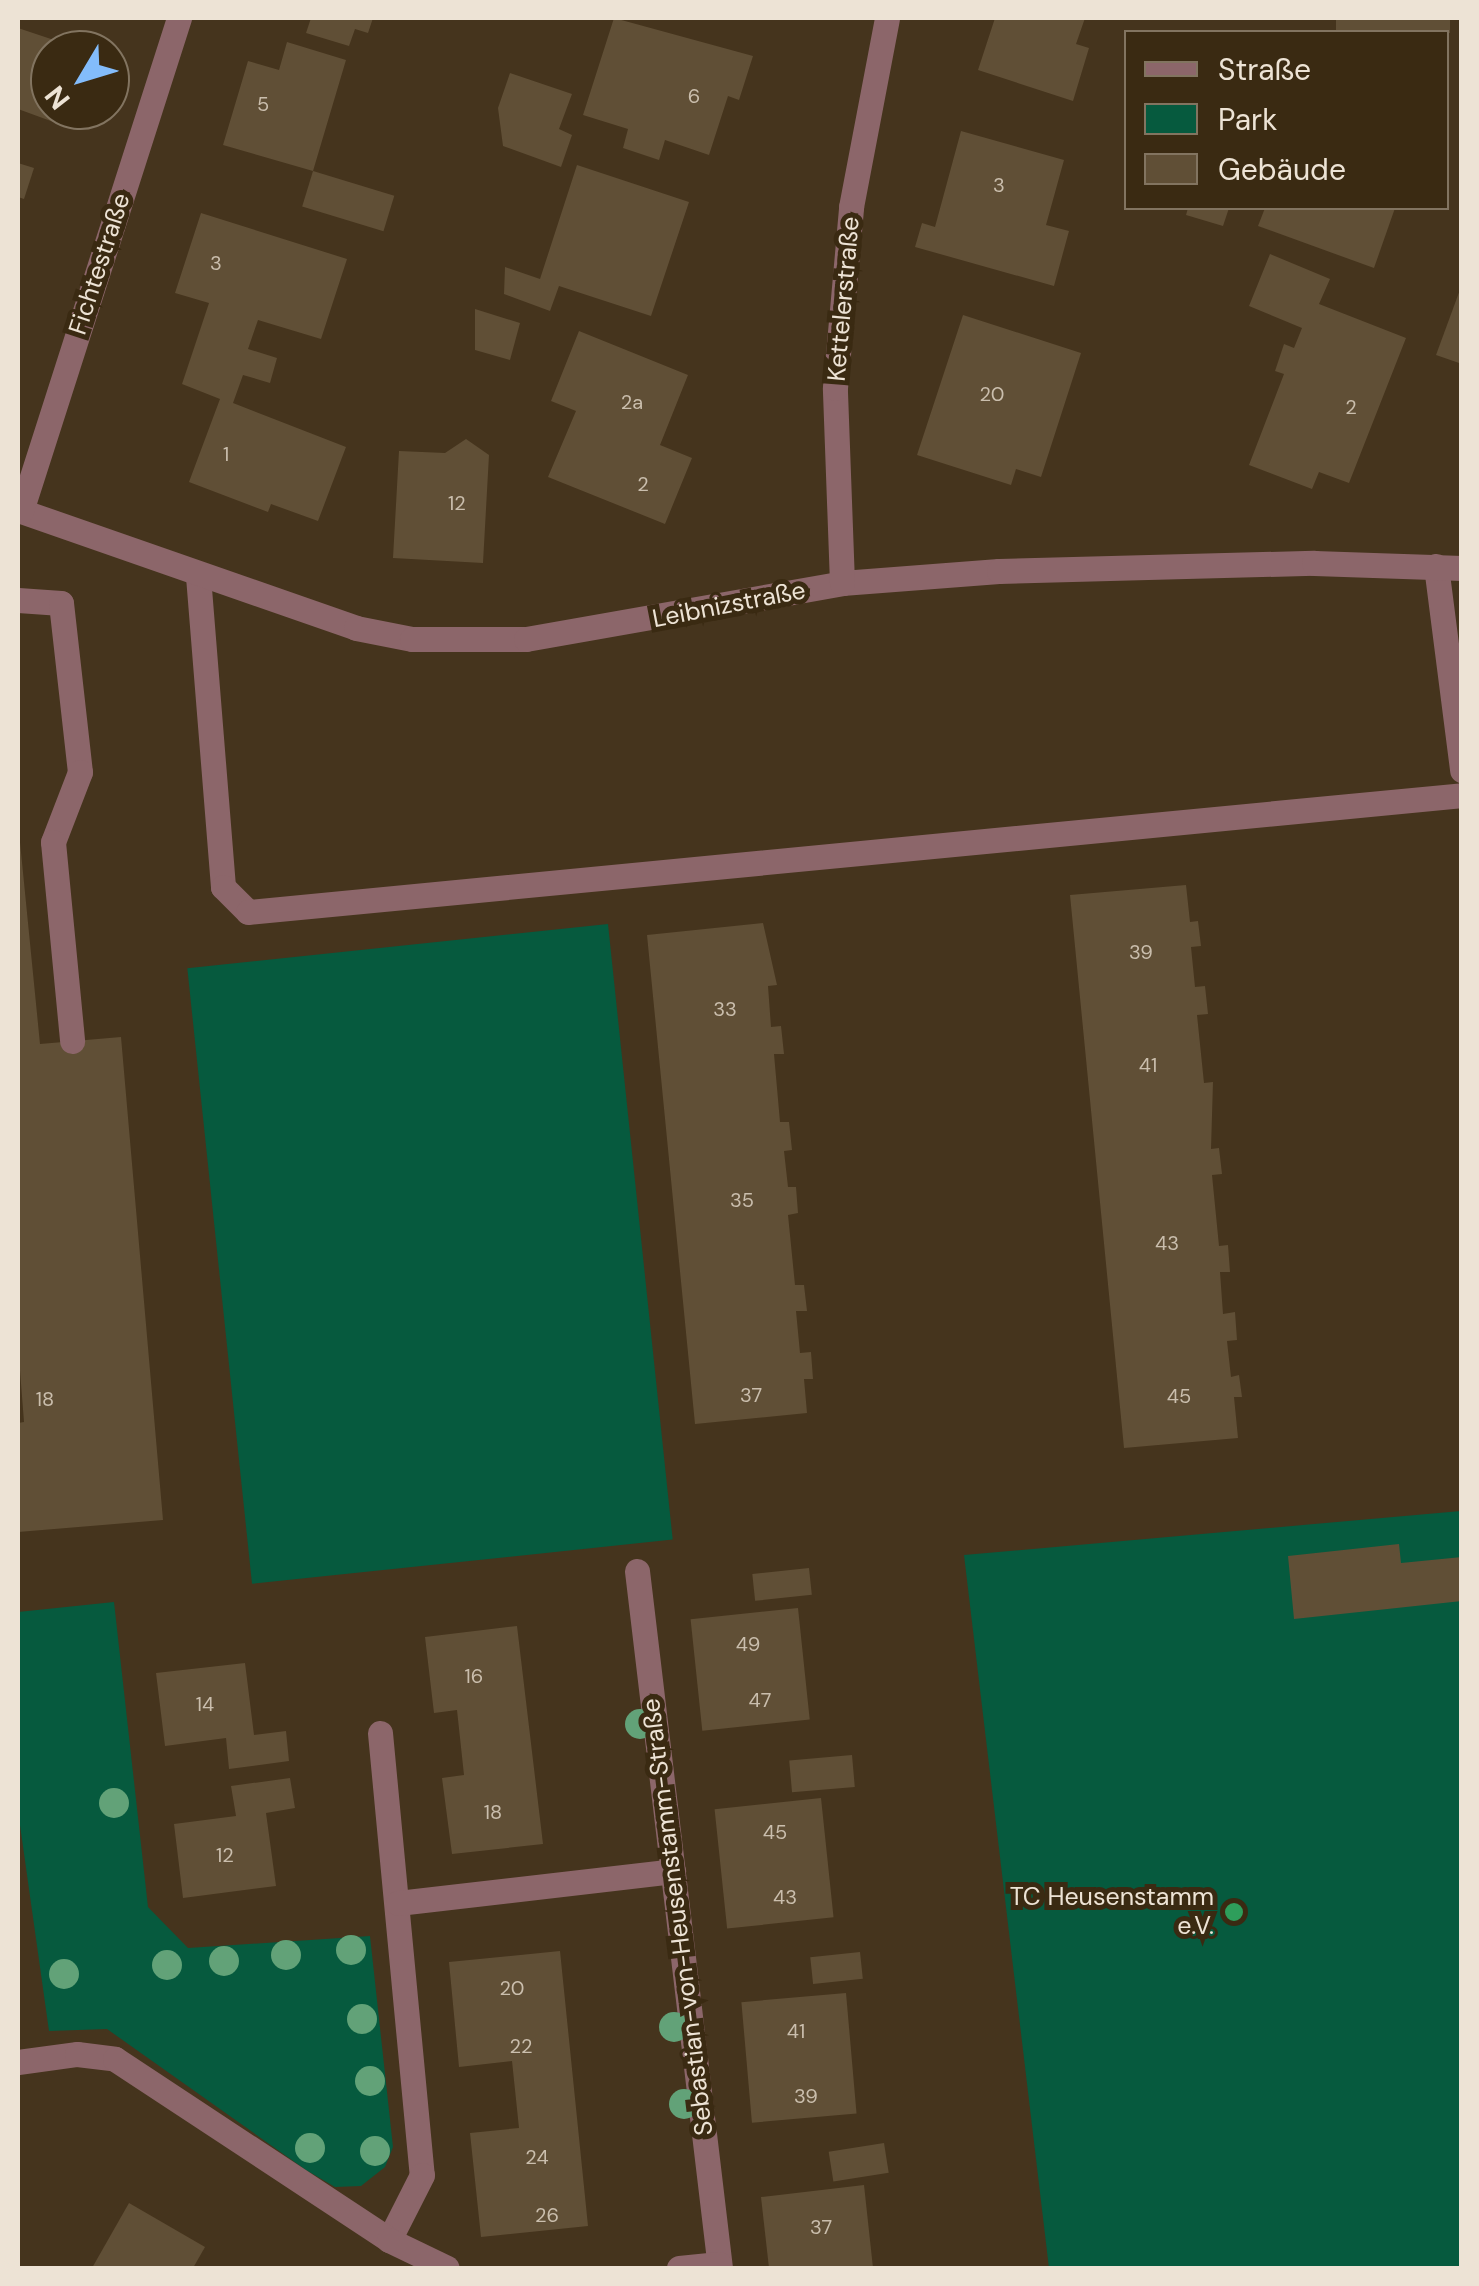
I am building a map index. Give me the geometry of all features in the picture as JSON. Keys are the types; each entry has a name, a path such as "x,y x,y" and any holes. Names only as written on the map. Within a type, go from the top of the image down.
{"street":[{"name":"Fichtestraße","path":"19,510 179,18"},
{"name":"Kettelerstraße","path":"842,584 836,388 851,207 886,18"},
{"name":"Leibnizstraße","path":"19,510 198,576 356,628 474,641 586,632 842,584 1018,571 1449,567"},
{"path":"1449,567 1462,770"},
{"path":"198,576 223,887 248,912 1462,795"},
{"path":"18,600 61,603 80,772 53,842 72,1041"},
{"name":"Sebastian-von-Heusenstamm-Straße","path":"637,1571 720,2266 678,2268"},
{"path":"380,1733 422,2175 390,2240"},
{"path":"398,1903 673,1871"},
{"path":"18,2062 76,2054 116,2059 390,2240 447,2268"}],"green space":[{"path":"608,924 673,1540 252,1584 187,968"},
{"name":"TC Heusenstamm e.V.","path":"1461,1511 1461,2268 1049,2268 964,1555"},
{"path":"114,1602 148,1907 188,1948 370,1936 393,2147 385,2167 361,2186 335,2187 306,2170 107,2029 49,2031 18,1811 18,1612"}],"building":[{"path":"311,18 373,18 368,33 355,29 349,46 306,33"},
{"path":"614,18 753,56 739,100 728,96 709,155 665,140 659,160 623,148 628,129 583,115"},
{"path":"995,18 1085,18 1076,44 1089,48 1073,101 978,70"},
{"path":"1336,18 1450,18 1450,33 1336,30"},
{"path":"18,28 30,32 30,113 18,109"},
{"path":"287,42 346,60 313,171 223,145 248,61 279,70"},
{"path":"510,73 572,94 559,129 572,135 561,167 503,146 498,108"},
{"path":"961,131 1064,160 1046,225 1069,231 1054,286 915,247 922,223 935,227"},
{"path":"18,163 34,168 24,199 18,197"},
{"path":"577,165 689,202 651,316 559,286 550,311 504,294 505,267 540,279"},
{"path":"313,171 394,196 383,231 302,206"},
{"path":"1187,210 1228,210 1223,226 1186,215"},
{"path":"1264,210 1394,210 1374,268 1258,226"},
{"path":"201,213 347,259 321,339 258,320 248,349 277,358 270,383 243,375 233,403 346,447 318,521 271,504 268,512 189,482 220,399 182,384 209,303 175,293"},
{"path":"1270,254 1330,279 1319,304 1406,338 1349,483 1319,472 1312,489 1249,465 1284,374 1275,371 1284,344 1294,348 1302,328 1249,306"},
{"path":"1462,287 1462,364 1436,355"},
{"path":"475,309 520,323 510,360 475,350"},
{"path":"963,315 1081,353 1041,477 1016,469 1011,485 917,455"},
{"path":"579,331 688,375 660,445 692,458 665,524 548,477 576,411 551,401"},
{"path":"466,439 489,455 483,563 393,558 399,451 445,453"},
{"path":"18,822 40,1044 121,1037 163,1520 18,1532 18,1423 24,1422 18,1345"},
{"path":"1186,885 1190,922 1198,921 1201,946 1191,947 1195,987 1205,986 1208,1014 1197,1015 1204,1083 1213,1082 1211,1149 1219,1148 1222,1174 1212,1175 1219,1246 1228,1245 1230,1272 1220,1272 1223,1314 1235,1312 1237,1340 1227,1341 1231,1377 1239,1375 1242,1397 1234,1397 1238,1438 1124,1448 1070,895"},
{"path":"763,923 777,985 768,986 771,1027 781,1026 784,1054 774,1054 780,1122 789,1122 792,1150 784,1151 788,1187 796,1187 798,1213 788,1215 795,1285 804,1285 807,1311 796,1311 800,1353 811,1352 813,1379 804,1379 807,1413 695,1424 647,935"},
{"path":"1399,1544 1401,1563 1462,1557 1462,1601 1294,1619 1288,1556"},
{"path":"809,1568 812,1595 755,1601 752,1574"},
{"path":"798,1608 810,1719 702,1731 691,1619"},
{"path":"517,1626 543,1844 452,1854 442,1778 464,1775 457,1710 434,1713 425,1637"},
{"path":"245,1663 254,1735 286,1731 289,1761 229,1769 226,1738 165,1746 156,1673"},
{"path":"852,1755 855,1787 792,1792 789,1760"},
{"path":"290,1778 295,1808 266,1813 276,1886 183,1898 174,1824 236,1816 231,1786"},
{"path":"821,1798 834,1917 727,1929 715,1809"},
{"path":"560,1951 588,2226 481,2237 470,2133 519,2128 512,2061 459,2067 449,1962"},
{"path":"860,1952 863,1979 813,1984 810,1957"},
{"path":"846,1993 857,2114 752,2123 741,2002"},
{"path":"884,2143 889,2173 833,2181 829,2152"},
{"path":"864,2185 873,2268 769,2268 761,2197"},
{"path":"129,2203 205,2247 193,2268 92,2268"}],"place":[{"name":"TC Heusenstamm e.V.","path":"1234,1912"}]}
